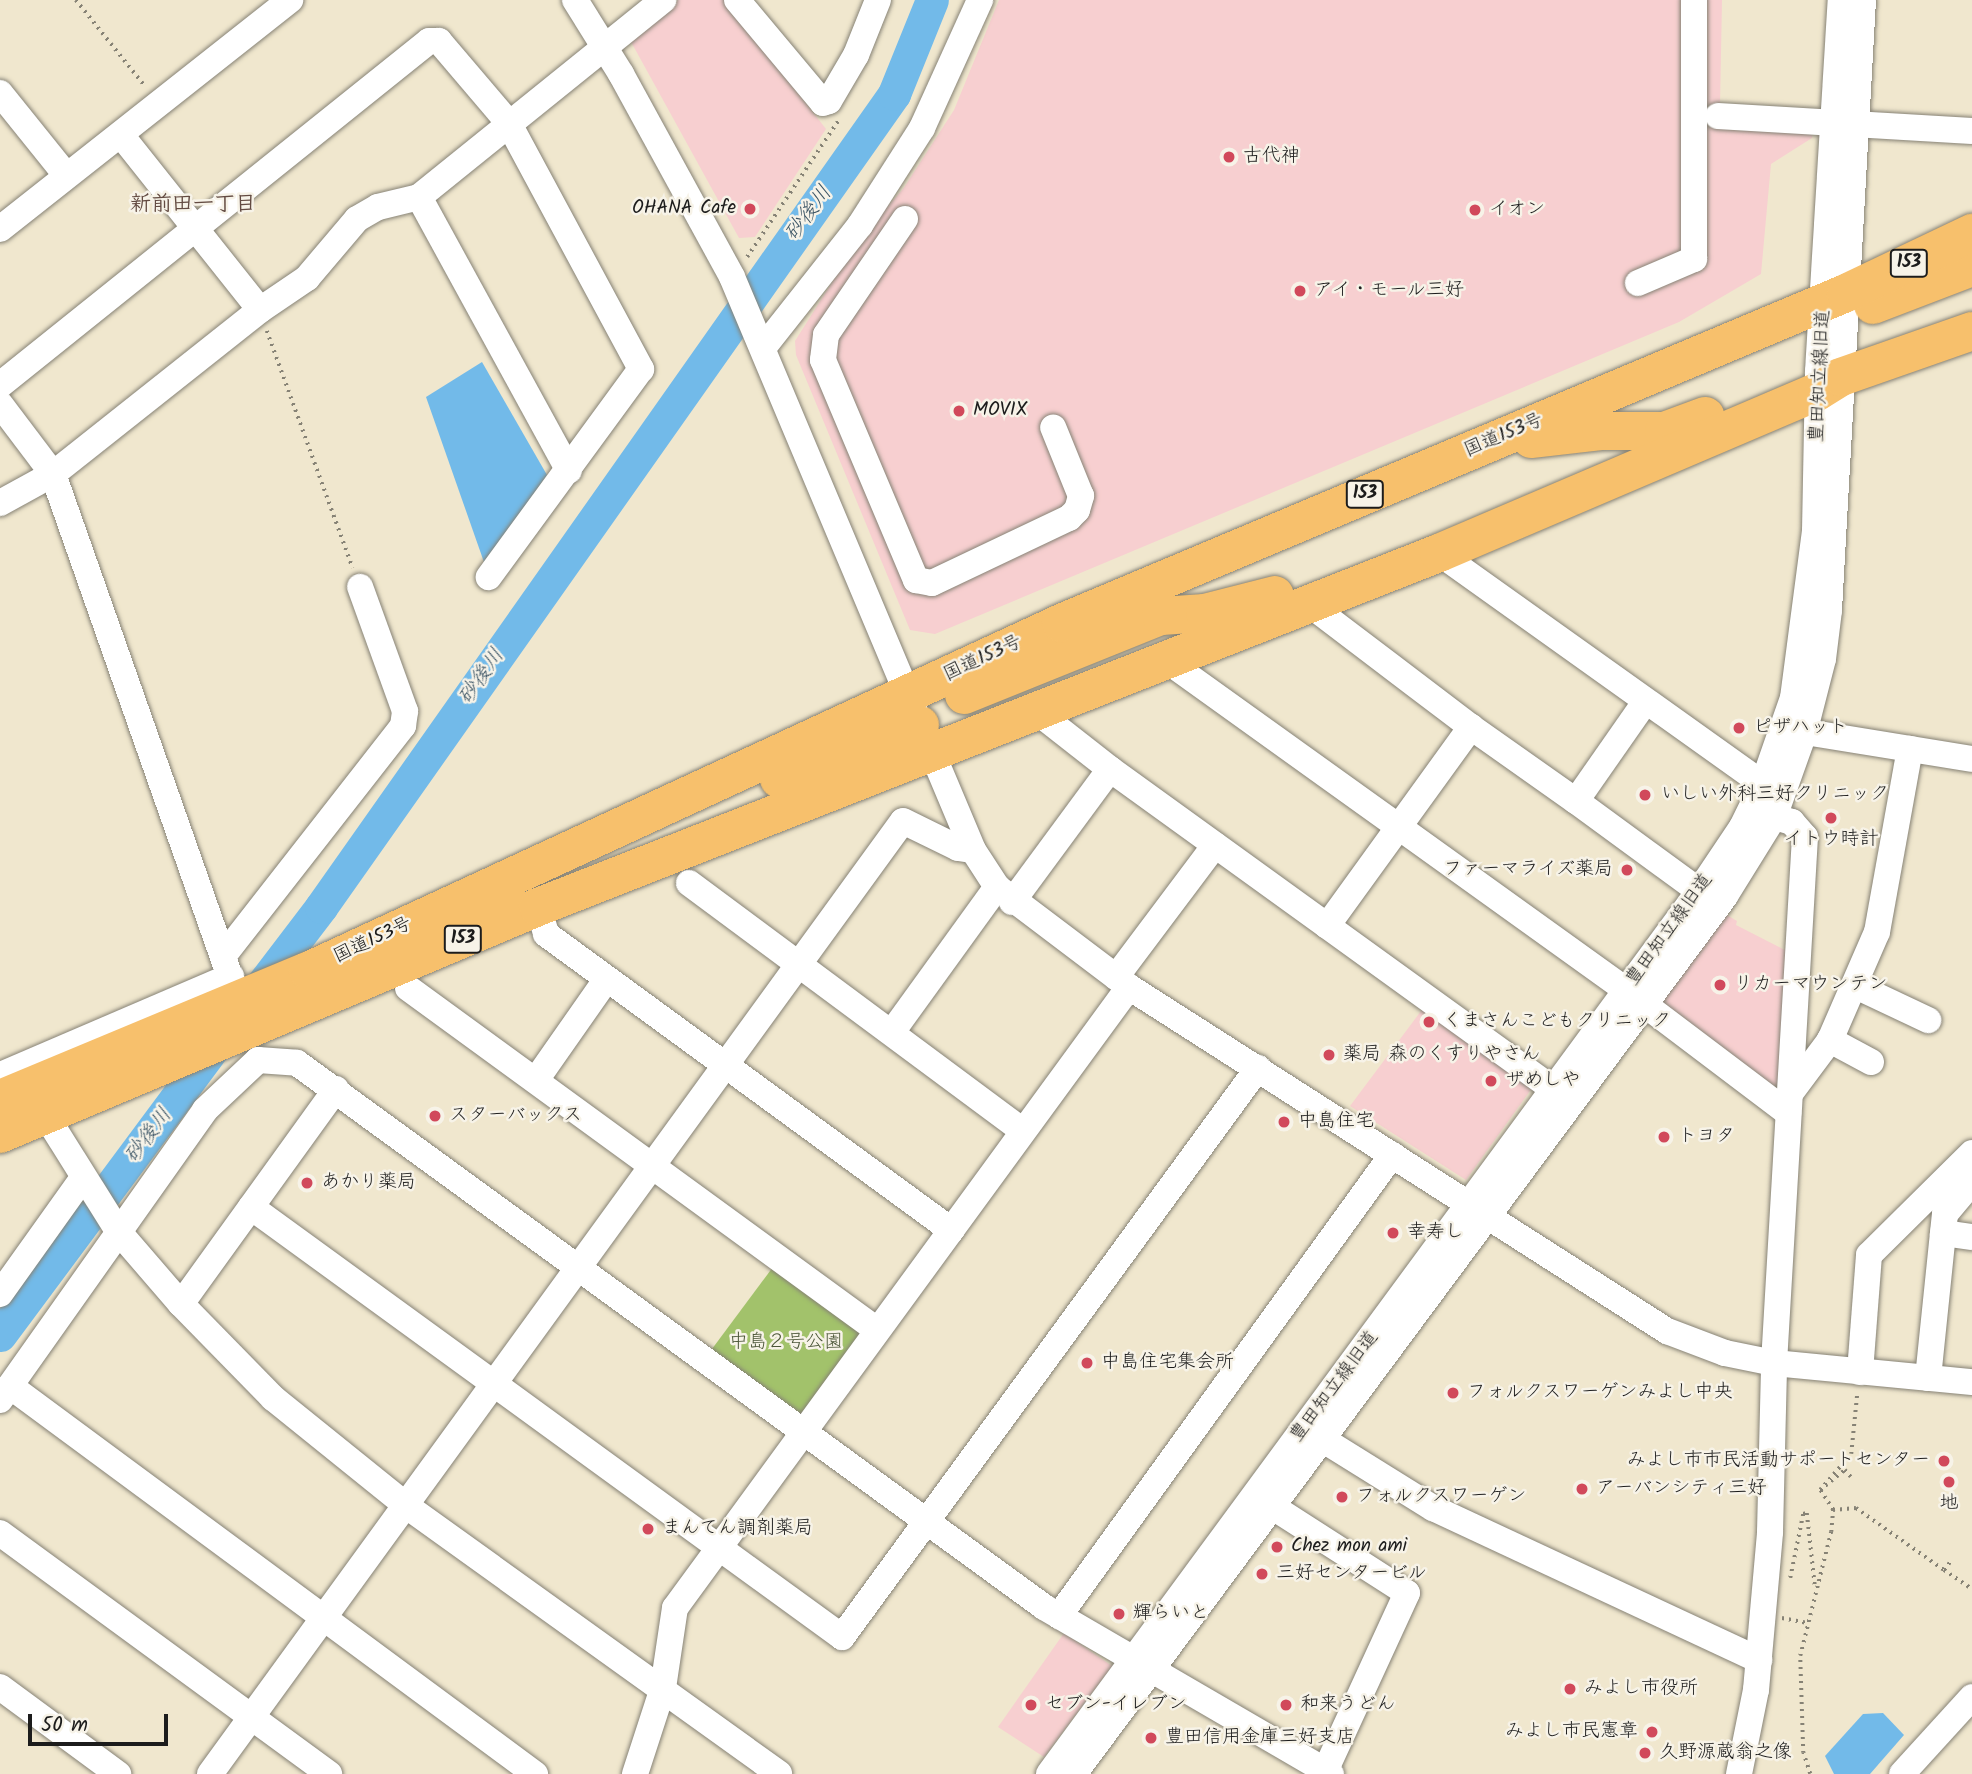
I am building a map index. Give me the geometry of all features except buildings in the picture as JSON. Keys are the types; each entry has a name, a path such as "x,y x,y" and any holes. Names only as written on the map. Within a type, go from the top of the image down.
{"highway":[{"name":"国道153号","path":"2,1086 538,907 918,721 1062,623 1392,483 1835,307 1972,233"},
{"name":"153","path":"1835,307 1972,267"},
{"name":"国道153号","path":"0,1134 46,1116 240,1005 632,821 718,803 918,721 1036,711 1439,553 1829,376 1972,331"},
{"name":"153","path":"1392,483 1542,436 1664,431 1829,376"},
{"name":"153","path":"918,721 1161,616 1205,613 1288,591 1346,589"}],"street":[{"path":"0,229 290,0"},
{"path":"575,0 732,277 973,850 1004,895 1123,982 1481,1209 1667,1331 1725,1353 1774,1363 1972,1382"},
{"path":"0,503 53,474 260,310 307,278 357,219 378,207 419,197 508,122 663,0"},
{"path":"737,0 823,103 829,101 856,55 878,0"},
{"path":"763,348 860,225 922,128 980,0"},
{"path":"1638,283 1694,259 1694,0"},
{"name":"豊田知立線旧道","path":"1049,1774 1273,1507 1481,1209 1553,1089 1725,896 1774,817 1794,731 1829,610 1829,376 1844,123 1840,0"},
{"name":"豊田知立線旧道","path":"1844,123 1863,0"},
{"path":"0,385 429,41 444,43 508,122 641,369 489,577"},
{"path":"0,93 66,175"},
{"path":"1718,116 1972,131"},
{"path":"121,135 260,310"},
{"path":"419,197 569,471"},
{"path":"905,219 826,335 823,360 921,583 932,583 1069,518 1077,510 1081,496 1053,427"},
{"path":"0,404 53,474 240,1005 297,1063 1059,1616 1141,1666 1328,1772 1407,1593 1273,1507"},
{"path":"1439,553 1763,784"},
{"path":"360,587 405,711 403,726 240,1005 205,1110 5,1393 323,1617 535,1774"},
{"path":"1309,604 1471,727 1699,891"},
{"path":"1166,660 1635,997 1789,1104"},
{"path":"1576,801 1645,702"},
{"path":"1036,711 1110,769 1553,1089"},
{"path":"1327,926 1402,827 1471,727"},
{"path":"1794,731 1972,760"},
{"name":"豊田知立線旧道","path":"1086,1770 1141,1666 1635,997 1699,891 1742,827 1794,731"},
{"path":"1789,1104 1830,1040 1856,986 1877,932 1910,749"},
{"path":"892,1032 1110,769"},
{"path":"1739,1774 1759,1660 1770,1532 1774,1363 1805,837 1793,822 1774,817"},
{"path":"210,1774 323,1617 408,1507 726,1065 801,967 903,821 958,848 973,850"},
{"path":"635,1774 663,1688 675,1608 1023,1130 1214,845"},
{"path":"689,883 1023,1130"},
{"path":"538,907 546,934 950,1230"},
{"path":"536,1080 606,980"},
{"path":"1856,986 1927,1020"},
{"path":"408,988 877,1329"},
{"path":"1830,1040 1871,1062"},
{"path":"251,1207 493,1386 842,1637 1258,1068"},
{"path":"181,1304 336,1089"},
{"path":"46,1116 82,1179 118,1231 181,1304 273,1398 408,1507 663,1688 765,1770"},
{"path":"1860,1372 1869,1255 1972,1153"},
{"path":"1059,1616 1392,1155"},
{"path":"0,1294 82,1179"},
{"path":"1928,1378 1943,1233 1949,1207 1972,1182"},
{"path":"1943,1233 1972,1237"},
{"path":"1322,1439 1433,1508 1759,1660"},
{"path":"0,1533 329,1774"},
{"path":"0,1688 118,1774"},
{"path":"1910,1772 1972,1697"}],"path":[{"path":"76,0 159,103"},
{"path":"732,277 786,205 841,115"},
{"path":"260,310 360,587"},
{"path":"1820,1489 1850,1454 1860,1372"},
{"path":"1820,1489 1845,1470 1851,1477"},
{"path":"1810,1774 1803,1753 1799,1698 1800,1656 1833,1510 1820,1489"},
{"path":"1833,1510 1856,1508 1972,1589"},
{"path":"1787,1592 1803,1514 1807,1513 1815,1591"},
{"path":"1944,1570 1950,1562"},
{"path":"1785,1605 1782,1618 1808,1623"}],"shaded area":[{"path":"678,0 725,0 826,129 755,237 739,238 630,40"},
{"path":"999,0 1722,0 1720,106 1816,112 1812,138 1771,164 1761,274 1679,322 935,634 910,630 796,355 795,341 860,238 903,189 954,110"},
{"path":"1722,912 1737,921 1736,925 1791,953 1780,1096 1660,1006"},
{"path":"1424,1007 1535,1084 1466,1180 1350,1106"},
{"path":"1064,1633 1112,1666 1044,1757 998,1727"}],"green space":[{"name":"中島２号公園","path":"773,1267 862,1333 799,1419 709,1353"}],"water":[{"path":"482,362 547,475 485,565 426,397"},
{"path":"1883,1713 1904,1735 1870,1774 1834,1774 1825,1756 1863,1714"}],"waterway":[{"name":"砂後川","path":"251,999 321,907 894,94 932,0"},
{"name":"砂後川","path":"0,1335 222,1036"}],"place":[{"name":"古代神","path":"1229,157"},
{"name":"OHANA Cafe","path":"750,209"},
{"name":"イオン","path":"1475,210"},
{"name":"アイ・モール三好","path":"1300,291"},
{"name":"MOVIX","path":"959,411"},
{"name":"ピザハット","path":"1739,728"},
{"name":"いしい外科三好クリニック","path":"1645,795"},
{"name":"イトウ時計","path":"1831,818"},
{"name":"ファーマライズ薬局","path":"1627,870"},
{"name":"リカーマウンテン","path":"1720,985"},
{"name":"くまさんこどもクリニック","path":"1429,1022"},
{"name":"薬局 森のくすりやさん","path":"1329,1055"},
{"name":"ザめしや","path":"1491,1081"},
{"name":"スターバックス","path":"435,1116"},
{"name":"中島住宅","path":"1284,1122"},
{"name":"トヨタ","path":"1664,1137"},
{"name":"あかり薬局","path":"307,1183"},
{"name":"幸寿し","path":"1393,1233"},
{"name":"中島住宅集会所","path":"1087,1363"},
{"name":"フォルクスワーゲンみよし中央","path":"1453,1393"},
{"name":"みよし市市民活動サポートセンター","path":"1944,1461"},
{"name":"地","path":"1949,1482"},
{"name":"アーバンシティ三好","path":"1582,1489"},
{"name":"フォルクスワーゲン","path":"1342,1497"},
{"name":"まんてん調剤薬局","path":"648,1529"},
{"name":"Chez mon ami","path":"1277,1547"},
{"name":"三好センタービル","path":"1262,1574"},
{"name":"輝らいと","path":"1119,1614"},
{"name":"みよし市役所","path":"1570,1689"},
{"name":"セブン-イレブン","path":"1031,1705"},
{"name":"和来うどん","path":"1286,1705"},
{"name":"みよし市民憲章","path":"1652,1732"},
{"name":"豊田信用金庫三好支店","path":"1151,1738"},
{"name":"久野源蔵翁之像","path":"1645,1753"}],"district":[{"name":"新前田一丁目","path":"193,205"}]}
